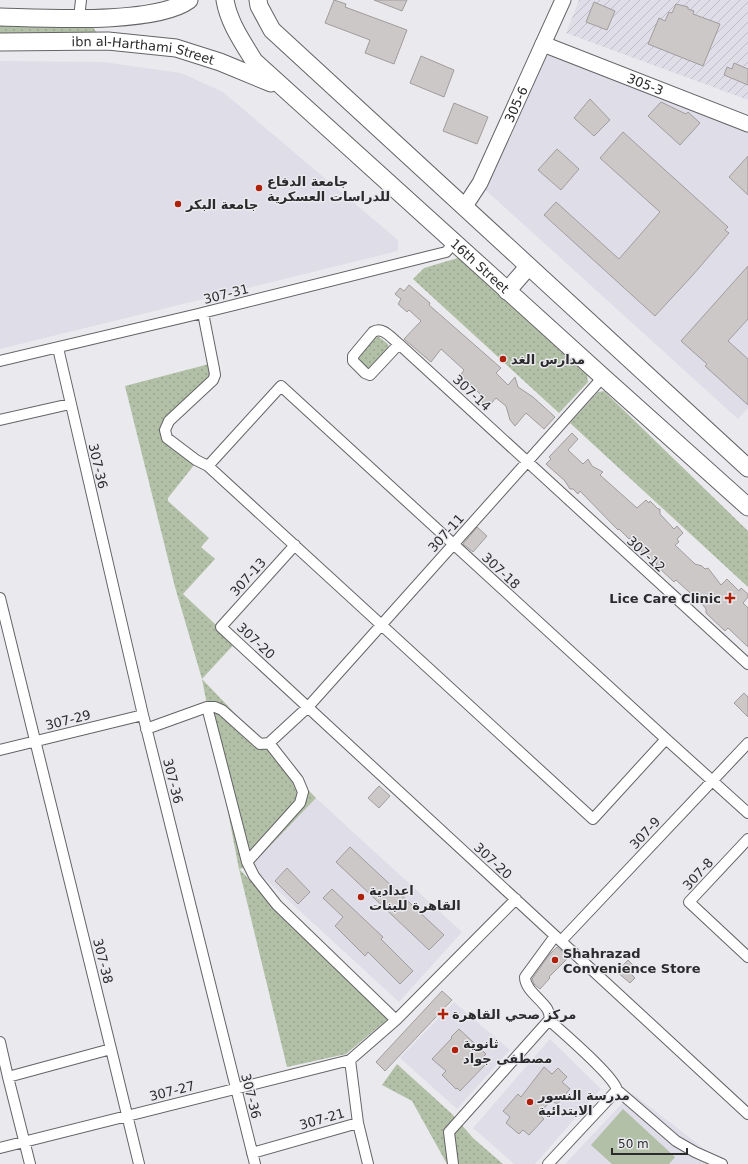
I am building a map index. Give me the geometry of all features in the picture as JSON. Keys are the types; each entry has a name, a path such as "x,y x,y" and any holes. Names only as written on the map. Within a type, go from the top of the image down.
{"main road":[{"name":"ibn al-Harthami Street","path":"1,17 108,18 167,10 182,5 189,0"},
{"path":"259,3 272,30 320,76 465,206 528,267 748,468"},
{"name":"16th Street","path":"226,7 239,38 254,61 748,507"},
{"path":"1,17 1,42"},
{"path":"108,18 108,41"},
{"name":"ibn al-Harthami Street","path":"1,42 108,41 176,48 220,62 282,87"},
{"path":"507,291 528,267"}],"street":[{"path":"79,18 81,0"},
{"name":"305-6","path":"465,206 481,181 563,0"},
{"name":"305-3","path":"543,44 748,124"},
{"name":"307-31","path":"0,361 203,313 446,252 454,243"},
{"path":"203,313 214,368 213,380 169,421 165,430 167,438 196,460 208,466 593,819 666,739"},
{"name":"307-14","path":"399,344 370,374 365,373 353,361 353,356 373,332 382,330 399,344 527,462"},
{"name":"307-36","path":"58,348 146,728 255,1164"},
{"name":"307-11","path":"269,743 308,707 603,377"},
{"name":"307-18","path":"208,466 281,386 748,813"},
{"path":"0,420 70,404"},
{"name":"307-12","path":"527,462 748,664"},
{"name":"307-13","path":"221,627 294,545"},
{"path":"0,598 35,741"},
{"name":"307-20","path":"221,627 748,1114"},
{"path":"207,707 247,862 254,876 277,905 396,1020"},
{"path":"146,728 207,707 215,707 222,710 260,744 269,743 298,780 303,792 300,803 247,862"},
{"name":"307-29","path":"0,750 143,715"},
{"name":"307-38","path":"35,741 139,1164"},
{"name":"307-9","path":"549,1020 550,1015 548,1010 527,986 525,977 558,938 713,781 748,743"},
{"name":"307-8","path":"748,839 689,902 748,957"},
{"path":"358,1123 350,1060 396,1020 516,899"},
{"path":"453,1164 449,1132 549,1020 603,1070 616,1085 617,1090 676,1141 695,1152 722,1164"},
{"path":"0,1042 30,1164"},
{"path":"8,1077 111,1049"},
{"name":"307-27","path":"0,1148 350,1060"},
{"path":"548,1164 617,1090"},
{"name":"307-21","path":"252,1153 358,1123 368,1164"}],"shaded area":[{"path":"579,0 748,0 748,100 566,33"},
{"path":"543,44 748,124 748,408 738,419 480,185"},
{"name":"جامعة البكر","path":"0,61 103,62 181,73 223,92 398,240 398,251 0,349"},
{"path":"316,798 462,932 399,1002 251,866"},
{"path":"454,1002 510,1050 457,1109 400,1058"},
{"path":"550,1039 601,1089 535,1164 514,1164 473,1128"},
{"path":"632,1093 721,1162 719,1164 565,1164"}],"green space":[{"path":"0,24 87,25 93,27 96,32 93,34 0,36"},
{"path":"458,258 587,375 588,382 559,413 413,279 424,268"},
{"path":"379,337 388,344 389,349 368,370 359,364 357,357 374,338"},
{"path":"213,363 215,375 165,430 198,460 168,498 168,501 209,538 201,547 215,559 183,594 215,624 221,627 237,641 202,679 175,587 125,386"},
{"path":"604,391 748,531 748,587 570,423 598,392"},
{"path":"202,679 316,798 251,866 239,869"},
{"path":"239,869 389,1018 346,1054 287,1067"},
{"path":"397,1064 452,1114 473,1138 503,1164 447,1164 412,1101 382,1085"},
{"path":"623,1109 675,1157 669,1164 612,1164 591,1145"}],"building":[{"path":"334,0 346,4 345,7 407,30 394,64 365,53 370,40 325,23"},
{"path":"374,0 407,0 402,11"},
{"path":"594,2 615,11 607,30 586,22"},
{"path":"676,4 688,7 688,9 694,11 693,14 720,24 703,66 648,44 659,18 665,21 669,12 672,13"},
{"path":"421,56 454,70 444,97 410,83"},
{"path":"734,63 748,69 748,85 724,75 727,67 732,69"},
{"path":"590,99 610,120 594,136 574,118"},
{"path":"661,102 686,114 688,112 700,123 680,145 648,116"},
{"path":"454,103 488,117 477,144 443,131"},
{"path":"623,132 728,227 725,230 729,233 655,316 544,215 556,202 619,259 660,212 600,158"},
{"path":"557,149 579,169 561,190 538,170"},
{"path":"748,156 748,195 729,177"},
{"path":"748,266 748,319 728,341 748,359 748,405 705,366 707,364 681,341"},
{"path":"409,285 430,303 429,305 501,368 496,373 508,385 515,377 518,387 533,397 555,417 544,429 526,413 515,426 510,420 506,406 496,398 488,407 481,401 484,398 467,381 464,385 458,379 464,370 441,349 431,362 404,339 421,321 409,310 407,312 398,304 401,299 395,294 400,288 404,291"},
{"path":"572,433 578,439 568,450 583,464 588,459 592,466 603,472 600,475 637,508 646,500 649,503 650,501 658,509 660,509 660,514 674,529 677,526 683,533 677,539 679,542 675,545 695,564 702,566 705,569 708,568 721,585 727,579 739,591 741,588 748,594 748,597 743,603 748,608 748,647 728,628 725,631 706,613 706,609 703,605 676,580 674,582 656,565 657,564 644,552 642,552 630,538 629,539 619,529 618,530 580,491 578,494 573,489 570,489 565,481 546,464 551,459 549,457"},
{"path":"477,527 487,536 473,552 463,544"},
{"path":"744,693 748,697 748,717 734,703"},
{"path":"379,786 390,796 379,808 368,798"},
{"path":"350,847 444,935 429,950 336,862"},
{"path":"287,868 310,892 298,904 275,881"},
{"path":"332,889 383,937 381,939 413,971 400,984 368,952 365,956 335,926 343,917 323,898"},
{"path":"557,947 569,957 549,977 550,978 540,989 534,984 532,979 549,955"},
{"path":"628,960 636,968 631,974 635,978 630,983 617,972"},
{"path":"442,991 452,1000 385,1071 376,1062"},
{"name":"ثانوية مصطفى جواد","path":"459,1029 486,1054 481,1059 486,1064 460,1091 442,1075 446,1071 432,1059"},
{"name":"مدرسة النسور الابتدائية","path":"544,1067 552,1074 558,1068 567,1077 562,1082 570,1089 557,1104 551,1100 539,1114 544,1119 529,1135 523,1130 519,1134 506,1123 510,1117 503,1111 518,1094 521,1097"}],"place":[{"name":"جامعة الدفاع للدراسات العسكرية","path":"259,188"},
{"name":"جامعة البكر","path":"178,204"},
{"name":"مدارس الغد","path":"503,359"},
{"name":"Lice Care Clinic","path":"730,598"},
{"name":"اعدادية القاهرة للبنات","path":"361,897"},
{"name":"Shahrazad Convenience Store","path":"555,960"},
{"name":"مركز صحي القاهرة","path":"443,1014"},
{"name":"ثانوية مصطفى جواد","path":"455,1050"},
{"name":"مدرسة النسور الابتدائية","path":"530,1102"}]}
